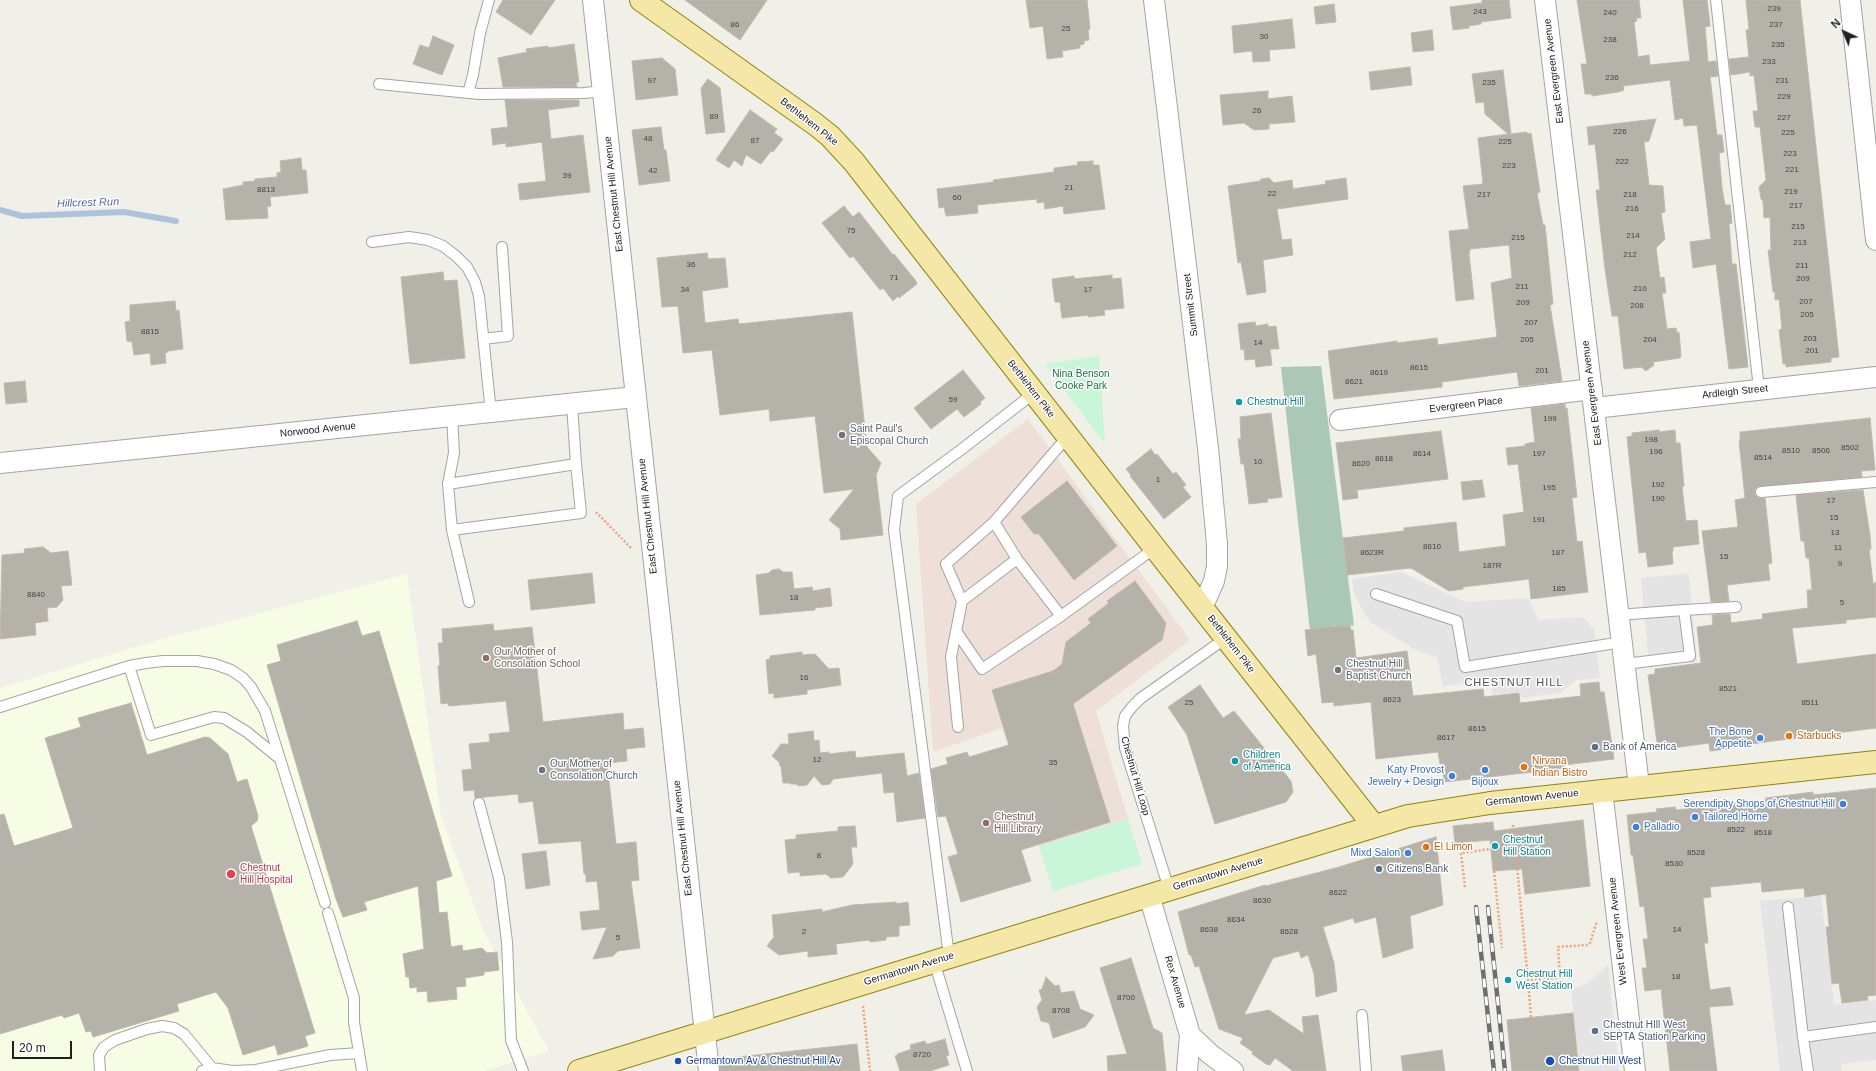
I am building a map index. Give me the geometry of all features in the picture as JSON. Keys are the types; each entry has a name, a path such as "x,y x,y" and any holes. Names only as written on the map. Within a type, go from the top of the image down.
{"main road":[{"name":"Bethlehem Pike","path":"642,0 815,124 841,147 1374,826"},
{"name":"Germantown Avenue","path":"579,1071 941,958 1408,816 1456,807 1602,790 1876,762"}],"street":[{"name":"East Chestnut Hill Avenue","path":"593,0 709,1071"},
{"name":"Summit Street","path":"1154,0 1207,440 1218,544 1217,566 1214,581 1202,608"},
{"name":"East Evergreen Avenue","path":"1545,0 1639,786"},
{"path":"1850,0 1876,240"},
{"name":"Ardleigh Street","path":"1593,399 1759,390 1876,377"},
{"name":"Norwood Avenue","path":"0,463 635,397"},
{"name":"Evergreen Place","path":"1340,420 1593,399"},
{"name":"West Evergreen Avenue","path":"1602,790 1635,1071"},
{"name":"Rex Avenue","path":"1159,892 1190,1035 1187,1071"},
{"path":"1190,1035 1210,1054 1233,1071"}],"lane":[{"path":"468,93 473,75 480,33 490,0"},
{"path":"1716,0 1759,390"},
{"path":"379,84 479,94 603,92"},
{"path":"372,242 409,237 428,240 444,246 467,267 475,282 478,296 491,413"},
{"path":"483,339 508,336 502,246"},
{"path":"968,1071 941,958 894,530 898,496 962,450 1034,393"},
{"path":"452,530 581,513 572,404"},
{"path":"452,415 454,453 448,484 452,530 469,602"},
{"path":"958,727 951,657 962,601 946,564 994,522 1068,436"},
{"path":"448,484 576,464"},
{"path":"1761,492 1876,482"},
{"path":"994,522 1017,559 1061,616"},
{"path":"956,631 982,670 1061,616 1155,548"},
{"path":"962,601 1017,559"},
{"path":"1376,594 1457,621 1465,667 1622,642"},
{"path":"1618,615 1736,607"},
{"path":"1625,664 1690,656 1684,610"},
{"name":"Chestnut Hill Loop","path":"1159,892 1125,748 1122,726 1125,716 1141,698 1226,638"},
{"path":"0,707 129,666 164,661 181,660 214,664 231,670 243,678 257,696 265,711 327,908 354,998 354,1022 362,1071"},
{"path":"129,666 151,735 214,717 224,718 247,732 280,759"},
{"path":"479,803 499,878 507,942 511,1040 523,1071"},
{"path":"1788,907 1808,1071"},
{"path":"1362,1014 1366,1071"},
{"path":"100,1071 99,1055 104,1047 115,1040 147,1029 162,1026 174,1028 184,1034 212,1068"},
{"path":"1803,1037 1876,1027"},
{"path":"202,1071 212,1068 233,1071 256,1070 330,1055 359,1053"}],"path":[{"path":"579,496 632,548"},
{"path":"1514,825 1531,1017"},
{"path":"1465,887 1462,852 1491,849"},
{"path":"1494,871 1502,948"},
{"path":"1528,980 1560,978 1558,947 1590,944 1599,917"},
{"path":"861,983 870,1071"}],"shaded area":[{"path":"1321,366 1354,625 1344,627 1342,625 1331,626 1331,629 1310,631 1281,367"},
{"path":"1028,419 1190,640 1096,711 1128,819 1039,846 1002,728 933,752 916,504"},
{"path":"1401,572 1465,602 1528,598 1539,620 1583,617 1594,629 1600,678 1576,680 1561,693 1522,698 1520,692 1493,695 1490,679 1443,686 1437,657 1418,651 1370,622 1355,596 1352,579"},
{"path":"1689,573 1697,662 1649,666 1641,578"},
{"name":"Chestnut Hill Hospital","path":"407,574 441,816 484,932 549,1051 484,1071 0,1071 0,688 162,639"},
{"path":"1821,896 1834,1004 1876,1000 1876,1060 1841,1064 1842,1071 1780,1071 1760,901"},
{"name":"Chestnut HIll West SEPTA Station Parking","path":"1608,965 1619,1071 1580,1071 1571,990 1588,983"}],"green space":[{"name":"Nina Benson Cooke Park","path":"1099,356 1105,444 1045,364"},
{"path":"1128,819 1142,864 1053,891 1039,846"}],"building":[{"path":"503,0 555,0 531,35 496,12"},
{"path":"685,0 767,0 740,40"},
{"path":"1026,0 1087,0 1090,29 1088,30 1089,40 1084,41 1084,44 1080,45 1080,48 1062,51 1063,57 1047,59 1043,26 1030,28"},
{"path":"1482,0 1509,0 1511,18 1481,22 1481,24 1469,26 1469,28 1453,30 1450,7 1482,3"},
{"path":"1577,0 1639,0 1641,18 1636,18 1637,21 1634,22 1638,57 1649,55 1650,65 1690,61 1683,0 1707,0 1710,26 1705,27 1708,62 1716,61 1718,76 1710,77 1717,135 1722,135 1724,152 1719,153 1722,188 1725,205 1730,205 1732,223 1729,224 1732,264 1736,264 1748,367 1729,369 1716,264 1693,268 1690,242 1711,239 1697,125 1684,126 1683,118 1675,120 1670,80 1623,86 1624,90 1618,92 1592,96 1592,94 1585,94 1581,64 1587,64"},
{"path":"1746,0 1800,0 1839,357 1831,358 1831,362 1786,367 1786,364 1783,364 1779,330 1782,329 1779,299 1775,300 1775,292 1773,292 1768,250 1771,250 1770,217 1764,218 1763,201 1761,199 1759,187 1766,180 1760,127 1755,127 1753,111 1758,111 1754,75 1750,76 1750,72 1731,75 1729,59 1749,57 1746,30 1749,30"},
{"path":"1334,4 1336,22 1316,24 1314,7"},
{"path":"1292,19 1295,48 1269,50 1270,61 1253,62 1252,51 1234,53 1232,26"},
{"path":"1432,30 1434,50 1413,52 1411,33"},
{"path":"433,36 454,45 442,75 413,64 420,45 429,48"},
{"path":"574,44 579,82 576,82 577,87 503,87 498,58 527,52 526,49 548,46 548,48"},
{"path":"662,58 675,69 678,95 636,100 632,61"},
{"path":"1410,67 1412,85 1371,90 1369,72"},
{"path":"1503,70 1511,134 1531,133 1540,192 1537,193 1543,225 1545,225 1553,304 1550,305 1562,381 1519,386 1517,372 1442,382 1442,387 1334,399 1328,351 1397,341 1397,343 1437,338 1438,345 1497,337 1491,283 1512,278 1509,245 1470,249 1469,254 1474,299 1456,301 1449,231 1469,229 1463,186 1483,184 1478,138 1508,134 1485,114 1484,102 1476,103 1472,74"},
{"path":"708,79 720,88 725,132 706,134 701,88"},
{"path":"1268,91 1268,99 1292,96 1295,122 1269,124 1269,129 1254,130 1244,123 1223,125 1220,95"},
{"path":"505,100 579,100 579,106 548,110 551,139 583,135 590,192 520,200 518,184 546,181 542,142 506,147 506,143 493,145 491,129 508,127"},
{"path":"750,110 777,129 774,133 783,139 761,164 746,155 742,166 734,160 729,168 716,160"},
{"path":"1656,119 1649,141 1644,142 1649,185 1663,186 1665,212 1661,213 1665,239 1656,248 1660,278 1664,277 1666,293 1662,293 1667,329 1676,328 1677,333 1679,332 1681,356 1680,358 1653,362 1654,365 1646,371 1641,367 1624,369 1618,316 1612,316 1605,269 1596,190 1600,190 1595,144 1589,145 1587,127"},
{"path":"661,127 670,181 639,185 632,130"},
{"path":"301,158 302,170 306,170 308,193 270,197 271,206 267,207 268,218 226,220 223,189 243,185 243,182 255,181 255,179 277,177 277,173 281,172 280,161"},
{"path":"1093,161 1093,165 1099,165 1105,209 1064,214 1063,206 1045,209 1044,202 1037,203 1037,199 977,205 978,213 959,215 946,216 944,207 939,208 937,189 994,182 993,180 1054,172 1054,168 1078,165 1077,162"},
{"path":"1269,178 1274,183 1292,180 1293,189 1326,184 1325,181 1346,178 1348,199 1277,209 1282,240 1291,239 1293,255 1263,260 1266,292 1247,295 1241,262 1238,263 1228,186 1260,181 1261,179"},
{"path":"844,206 853,217 859,212 916,281 917,284 899,298 898,296 893,301 883,288 880,290 853,256 850,258 822,223"},
{"name":"Saint Paul's Episcopal Church","path":"707,253 708,259 725,258 728,287 702,291 705,323 738,319 739,324 852,312 867,447 881,463 876,475 883,535 841,540 840,529 829,520 854,489 824,493 815,416 770,421 769,409 720,415 712,350 683,353 678,306 662,307 657,258"},
{"path":"443,272 444,281 457,280 465,358 410,364 401,277"},
{"path":"1112,275 1112,279 1121,278 1124,308 1104,310 1105,315 1062,318 1060,302 1055,302 1052,279 1074,276 1074,279"},
{"path":"175,301 176,311 179,310 183,349 168,351 165,353 166,363 151,365 150,353 134,355 132,342 127,341 125,322 130,321 130,305"},
{"path":"1255,322 1256,326 1268,324 1268,327 1276,326 1279,349 1270,349 1272,365 1256,367 1255,359 1245,360 1244,349 1241,350 1238,324"},
{"path":"963,370 985,398 980,402 981,404 964,417 957,409 931,429 914,408"},
{"path":"25,381 27,402 6,404 4,383"},
{"path":"1565,404 1565,408 1567,408 1577,497 1572,498 1577,542 1582,541 1588,592 1531,599 1529,579 1463,587 1463,589 1449,591 1411,568 1347,575 1343,538 1404,531 1404,528 1456,522 1459,552 1506,546 1503,515 1524,512 1518,464 1508,465 1506,448 1525,446 1525,444 1535,442 1531,408"},
{"path":"1271,413 1282,497 1267,499 1268,502 1249,504 1244,464 1241,464 1238,439 1241,439 1240,417"},
{"path":"1870,418 1875,470 1861,471 1862,477 1757,487 1755,490 1755,495 1759,498 1765,498 1772,563 1768,564 1770,580 1727,585 1729,601 1711,602 1702,531 1738,527 1735,500 1745,498 1739,441 1740,432"},
{"path":"1659,430 1659,432 1675,430 1676,443 1680,443 1684,486 1682,487 1686,521 1697,520 1699,544 1673,547 1673,564 1648,567 1646,552 1639,553 1627,437 1632,436 1632,433"},
{"path":"1441,431 1448,479 1357,490 1358,498 1343,500 1336,443"},
{"path":"1151,449 1155,455 1157,454 1173,474 1176,472 1186,485 1183,487 1191,497 1164,519 1126,469"},
{"path":"1482,480 1485,497 1463,500 1461,482"},
{"path":"1067,481 1117,546 1074,580 1039,534 1034,534 1021,517"},
{"path":"1863,490 1870,535 1871,549 1869,549 1873,583 1876,583 1876,617 1846,620 1846,623 1792,628 1797,664 1876,654 1876,728 1726,747 1727,749 1710,751 1709,743 1658,750 1648,675 1655,674 1655,669 1701,663 1697,627 1713,625 1712,615 1730,614 1731,623 1763,619 1762,614 1808,608 1807,590 1812,590 1809,558 1806,558 1804,541 1801,541 1796,495"},
{"path":"43,547 51,553 68,551 72,585 61,586 63,600 57,607 47,608 48,621 35,623 36,635 0,639 2,555 25,553 24,549"},
{"path":"779,569 783,572 792,572 794,589 812,587 813,591 830,588 832,606 815,608 815,610 760,615 756,575 769,573 772,570"},
{"path":"592,573 595,603 531,610 528,580"},
{"path":"1135,581 1166,623 1162,640 1073,704 1110,822 1021,850 1031,881 961,902 948,857 958,854 946,816 938,817 931,769 948,764 946,758 967,752 969,757 1009,745 992,690 1053,671 1062,664 1066,642 1091,623 1088,619 1109,603 1107,601"},
{"path":"357,621 362,636 379,631 452,876 436,881 439,913 447,912 451,947 462,945 463,951 482,948 487,953 497,952 499,970 484,972 484,975 465,978 466,986 456,987 457,999 428,1002 427,991 417,992 417,987 410,988 409,977 406,977 403,954 424,949 418,886 364,902 367,910 343,917 336,899 267,665 281,661 277,645"},
{"path":"493,624 494,631 532,627 543,722 623,713 624,730 643,728 645,747 626,749 627,761 607,763 616,844 636,842 639,880 631,881 640,948 618,951 613,956 593,959 607,927 582,930 580,912 600,910 597,881 586,882 581,841 539,844 533,801 519,803 518,794 475,798 474,790 464,791 462,770 472,769 469,744 490,742 489,734 510,732 506,701 449,706 448,703 441,704 438,643 443,643 442,629"},
{"path":"1344,625 1344,627 1350,626 1351,630 1353,630 1356,658 1407,651 1413,696 1483,689 1484,697 1519,693 1520,703 1581,696 1580,684 1599,682 1600,692 1604,692 1614,759 1564,765 1564,768 1553,769 1554,771 1548,772 1533,774 1533,772 1444,782 1442,764 1440,764 1438,752 1376,759 1371,702 1334,706 1334,702 1322,703 1316,654 1308,656 1305,630"},
{"path":"802,652 802,655 815,654 829,669 839,668 841,685 807,690 807,694 774,698 774,693 769,694 766,660 770,659 770,656"},
{"name":"Children of America","path":"1200,685 1223,718 1234,711 1291,781 1293,792 1286,802 1215,824 1187,735 1168,707"},
{"path":"131,703 147,755 205,737 210,738 228,754 237,782 247,779 258,816 257,821 251,826 315,1033 305,1036 308,1046 278,1055 275,1045 243,1055 228,1008 216,992 177,1004 179,1011 93,1037 91,1031 86,1032 79,1013 64,1018 62,1015 0,1034 0,815 4,814 14,846 73,828 45,738 81,727 78,718"},
{"path":"813,731 814,741 819,740 820,753 829,752 829,754 855,751 856,758 904,753 907,776 919,773 925,818 897,822 894,792 884,793 882,773 833,779 830,784 822,785 814,776 807,785 799,786 796,784 783,783 781,766 772,756 781,744 789,744 788,734"},
{"path":"1876,788 1876,995 1867,996 1868,1000 1842,1003 1839,983 1832,984 1826,927 1829,927 1829,925 1826,894 1805,897 1804,888 1762,892 1761,882 1710,887 1711,897 1703,898 1708,943 1704,943 1710,990 1730,987 1733,1005 1709,1007 1717,1071 1670,1071 1661,989 1645,991 1642,968 1647,968 1643,939 1648,939 1644,906 1640,907 1633,855 1631,855 1627,815 1657,812 1656,809 1675,807 1676,810 1766,800 1766,798 1813,792 1813,795"},
{"path":"1583,820 1590,886 1525,894 1522,869 1493,871 1490,840 1455,843 1453,826 1493,822 1494,831"},
{"path":"855,826 857,847 851,847 853,864 843,877 831,878 826,874 800,876 800,872 788,873 785,840 796,839 796,835 838,831 838,827"},
{"path":"1436,837 1443,905 1410,916 1413,948 1383,958 1376,917 1355,923 1353,918 1323,927 1334,963 1337,991 1316,997 1314,974 1308,955 1301,958 1299,951 1273,958 1244,1015 1269,1010 1304,1034 1302,1017 1318,1015 1326,1071 1293,1071 1275,1058 1270,1065 1266,1064 1240,1043 1243,1038 1219,1029 1199,966 1195,967 1191,955 1189,955 1178,912 1265,885 1266,886 1339,867"},
{"path":"546,851 550,885 526,889 522,854"},
{"path":"896,902 896,904 908,902 910,925 899,926 899,936 886,937 886,940 870,942 869,940 836,944 837,954 808,957 808,951 779,955 767,946 774,937 772,915 822,909 822,912 852,905"},
{"path":"1131,958 1153,1028 1162,1033 1166,1071 1108,1071 1107,1056 1127,1054 1100,968"},
{"path":"1046,977 1055,986 1059,985 1061,993 1074,991 1080,1009 1094,1015 1085,1027 1053,1038 1049,1023 1041,1021 1037,1007 1042,1000 1039,990 1042,989"},
{"name":"Chestnut Hill West Station","path":"1573,1013 1579,1071 1512,1071 1507,1020"},
{"path":"945,1039 949,1055 946,1056 949,1065 930,1071 900,1071 895,1056 898,1055 897,1054 911,1049 910,1045 925,1041 926,1044 928,1044"},
{"path":"857,1044 860,1071 720,1071 719,1059"},
{"path":"1442,1050 1445,1071 1403,1071 1401,1056"}],"waterway":[{"name":"Hillcrest Run","path":"0,210 22,216 124,212 176,221"}],"railway":[{"path":"1476,907 1494,1071"},
{"path":"1488,907 1505,1071"}],"place":[{"name":"Chestnut Hill","path":"1239,402"},
{"name":"Saint Paul's Episcopal Church","path":"842,435"},
{"name":"Our Mother of Consolation School","path":"486,658"},
{"name":"Chestnut Hill Baptist Church","path":"1338,670"},
{"name":"Starbucks","path":"1789,736"},
{"name":"The Bone Appetite","path":"1760,738"},
{"name":"Bank of America","path":"1595,747"},
{"name":"Children of America","path":"1235,761"},
{"name":"Nirvana Indian Bistro","path":"1524,767"},
{"name":"Our Mother of Consolation Church","path":"542,770"},
{"name":"Bijoux","path":"1485,770"},
{"name":"Katy Provost Jewelry + Design","path":"1452,776"},
{"name":"Serendipity Shops of Chestnut Hill","path":"1843,804"},
{"name":"Tailored Home","path":"1695,817"},
{"name":"Chestnut Hill Library","path":"986,823"},
{"name":"Palladio","path":"1636,827"},
{"name":"Chestnut Hill Station","path":"1495,846"},
{"name":"El Limon","path":"1426,847"},
{"name":"Mixd Salon","path":"1408,853"},
{"name":"Citizens Bank","path":"1379,869"},
{"name":"Chestnut Hill Hospital","path":"231,874"},
{"name":"Chestnut Hill West Station","path":"1508,980"},
{"name":"Chestnut HIll West SEPTA Station Parking","path":"1595,1031"},
{"name":"Germantown Av & Chestnut Hill Av","path":"678,1061"},
{"name":"Chestnut Hill West","path":"1550,1061"}],"district":[{"name":"CHESTNUT HILL","path":"1514,683"}]}
